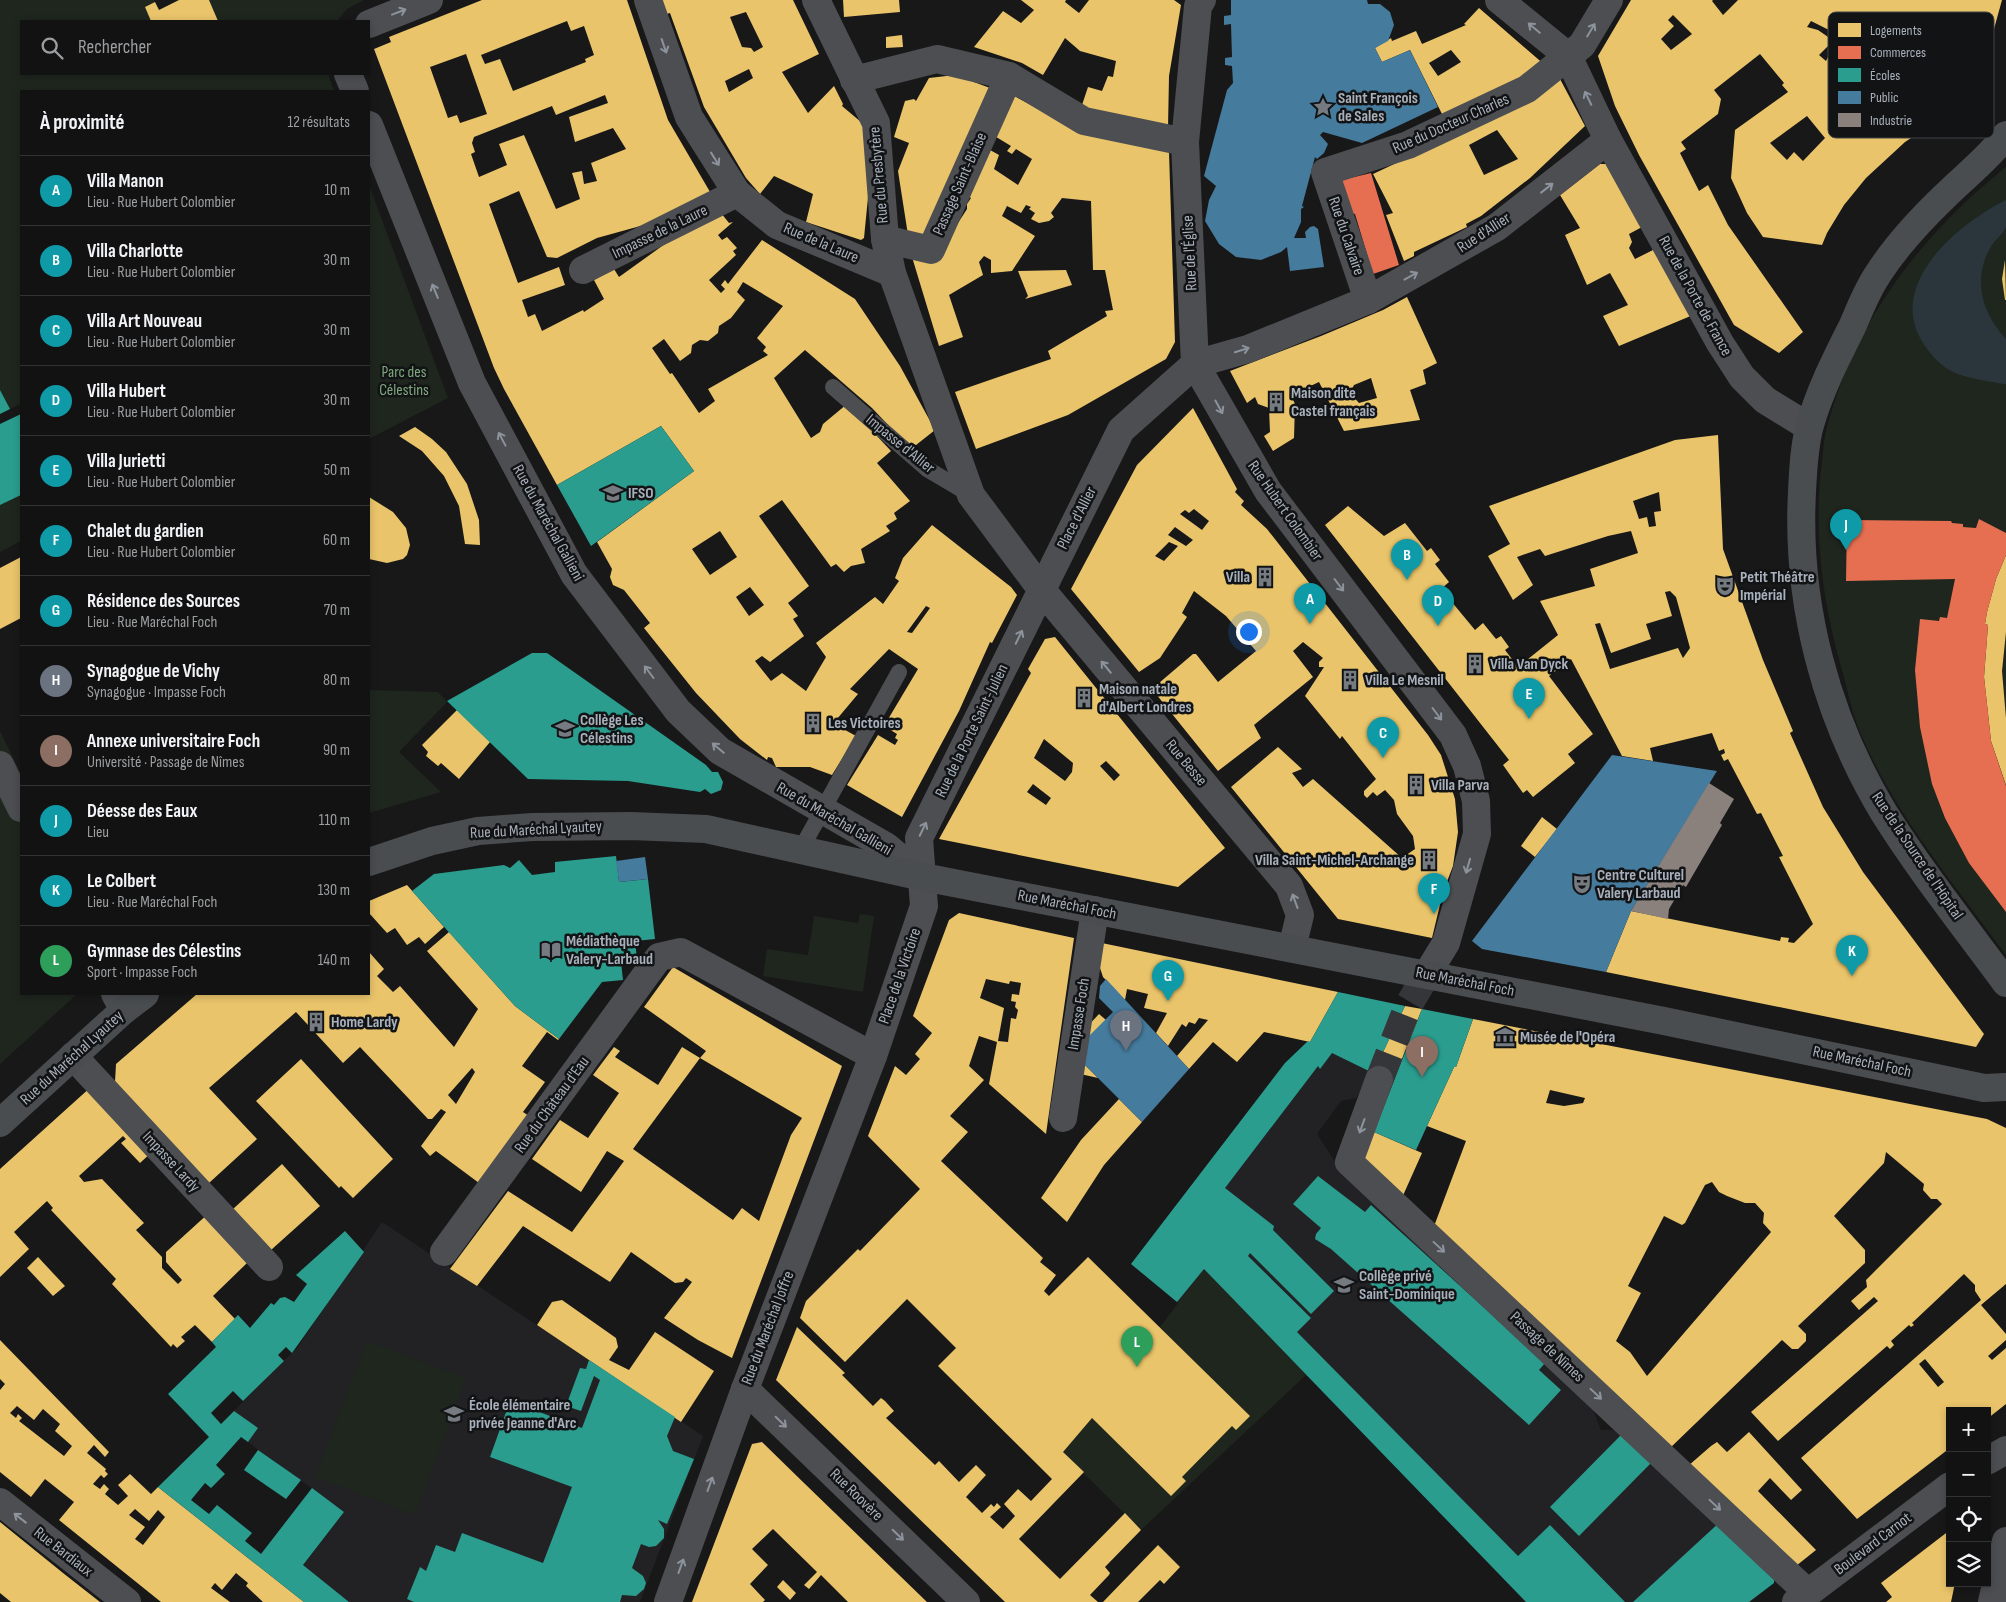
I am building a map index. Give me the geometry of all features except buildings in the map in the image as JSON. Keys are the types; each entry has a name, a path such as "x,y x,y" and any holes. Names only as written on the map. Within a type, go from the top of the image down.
{"street":[{"path":"370,24 429,0"},
{"name":"Rue de la Laure","path":"648,0 689,118 737,193 777,225 892,274"},
{"name":"Rue du Presbytère","path":"816,0 876,122 886,240 892,274"},
{"path":"1500,0 1568,56 1608,140"},
{"path":"1568,56 1582,45 1609,0"},
{"name":"Rue de l'Église","path":"1195,364 1185,142 1197,2"},
{"name":"Rue du Docteur Charles","path":"1325,172 1408,145 1527,90 1568,56"},
{"path":"854,80 937,59 1009,76 1084,121 1185,142"},
{"path":"348,75 355,90"},
{"name":"Passage Saint-Blaise","path":"886,240 931,250 1009,76"},
{"name":"Rue du Maréchal Gallieni","path":"370,127 472,383 574,574 678,711 720,751 887,847 923,877"},
{"name":"Rue de la Source de l'Hôpital","path":"2006,135 1991,155 1944,196 1907,235 1877,275 1821,390 1809,428 1802,476 1799,534 1807,608 1822,671 1843,732 1884,812 1930,880 2006,983"},
{"name":"Rue d'Allier","path":"1195,364 1248,349 1368,300 1497,226 1608,140"},
{"name":"Rue de la Porte de France","path":"1608,140 1720,343 1742,377 1765,400 1809,428"},
{"name":"Rue du Calvaire","path":"1325,172 1368,300"},
{"name":"Impasse de la Laure","path":"582,270 737,193"},
{"path":"892,274 971,494 1041,589"},
{"name":"Place d'Allier","path":"1041,589 1121,430 1195,364"},
{"name":"Rue Hubert Colombier","path":"1195,364 1268,491 1453,735 1467,766 1476,801 1477,834 1446,943 1426,974"},
{"name":"Rue de la Porte Saint-Julien","path":"923,877 919,838 1041,589"},
{"name":"Rue Besse","path":"1041,589 1289,886 1300,914 1292,948"},
{"path":"0,765 20,806"},
{"name":"Rue du Maréchal Lyautey","path":"370,862 432,842 478,831 532,827 632,826 706,830 801,849"},
{"path":"801,849 923,877"},
{"name":"Rue Maréchal Foch","path":"923,877 1664,1021 1984,1088 2006,1087"},
{"name":"Place de la Victoire","path":"873,1056 924,906 923,877"},
{"name":"Impasse Foch","path":"1062,1118 1095,910"},
{"name":"Rue du Château d'Eau","path":"444,1252 659,958 682,952 873,1056"},
{"name":"Rue du Maréchal Lyautey","path":"0,1123 73,1056 128,999"},
{"name":"Impasse Lardy","path":"73,1056 269,1267"},
{"name":"Rue du Maréchal Joffre","path":"668,1602 745,1389 873,1056"},
{"name":"Passage de Nîmes","path":"1380,1080 1349,1162 1802,1597"},
{"name":"Rue Roovère","path":"745,1389 966,1602"},
{"path":"1991,1459 2006,1450"},
{"name":"Boulevard Carnot","path":"1802,1597 1946,1489"},
{"name":"Rue Bardiaux","path":"0,1502 127,1602"},
{"path":"1992,1602 2006,1541"}],"lane":[{"name":"Impasse d'Allier","path":"833,387 928,468 971,494"},
{"path":"801,849 899,672"}],"shaded area":[{"path":"2006,200 2006,227 1992,245 1986,257 1981,282 1985,307 2006,339 2006,384 2004,384 1965,376 1953,372 1943,365 1933,357 1919,336 1913,315 1914,294 1922,274 1935,255 1969,223"},
{"name":"Collège privé Saint-Dominique","path":"1338,992 1405,1006 1372,1076 1356,1098 1341,1101 1317,1134 1334,1160 1588,1397 1601,1430 1623,1430 1774,1570 1749,1602 1526,1602 1281,1349 1177,1302 1131,1264 1285,1063 1310,1042"},
{"name":"École élémentaire privée Jeanne d'Arc","path":"382,1222 703,1436 640,1602 304,1602 286,1588 344,1512 248,1442 257,1428 234,1411 297,1348"}],"green space":[{"path":"0,0 154,0 159,10 179,0 364,0 347,9 338,20 20,20 20,75 328,75 334,90 20,90 20,404 10,409 0,390"},
{"path":"2006,167 2006,955 1944,872 1905,815 1887,786 1857,724 1828,614 1821,564 1818,513 1819,487 1827,427 1839,388 1855,351 1874,316 1895,283 1919,251 1975,193"},
{"name":"Parc des Célestins","path":"370,188 448,398 370,438"},
{"path":"20,495 20,542 0,552 0,505"},
{"path":"370,690 438,692 447,702 399,752 441,792 370,813"},
{"path":"0,731 20,772 20,995 76,995 0,1064"},
{"path":"860,914 874,916 863,992 763,976 767,949 808,955 814,916 858,923"},
{"path":"920,1189 1040,1305 1088,1257 1160,1327 1204,1269 1306,1375 1141,1530 860,1251"},
{"path":"367,1341 466,1378 415,1515 315,1477"}],"tunnel":[{"path":"1379,1080 1408,1006 1427,974"}],"place":[{"name":"Saint François de Sales","path":"1323,107"},
{"name":"Maison dite Castel français","path":"1276,402"},
{"name":"IFSO","path":"613,493"},
{"name":"Déesse des Eaux","path":"1846,550"},
{"name":"Villa","path":"1265,577"},
{"name":"Villa Charlotte","path":"1407,580"},
{"name":"Petit Théâtre Impérial","path":"1725,586"},
{"name":"Villa Manon","path":"1310,624"},
{"name":"Villa Hubert","path":"1438,626"},
{"name":"Villa Van Dyck","path":"1475,664"},
{"name":"Villa Le Mesnil","path":"1350,680"},
{"name":"Maison natale d'Albert Londres","path":"1084,698"},
{"name":"Villa Jurietti","path":"1529,719"},
{"name":"Les Victoires","path":"813,723"},
{"name":"Collège Les Célestins","path":"565,729"},
{"name":"Villa Art Nouveau","path":"1383,758"},
{"name":"Villa Parva","path":"1416,785"},
{"name":"Villa Saint-Michel-Archange","path":"1429,860"},
{"name":"Centre Culturel Valery Larbaud","path":"1582,884"},
{"name":"Chalet du gardien","path":"1434,914"},
{"name":"Médiathèque Valery-Larbaud","path":"551,950"},
{"name":"Le Colbert","path":"1852,976"},
{"name":"Résidence des Sources","path":"1168,1001"},
{"name":"Home Lardy","path":"316,1022"},
{"name":"Musée de l'Opéra","path":"1505,1037"},
{"name":"Synagogue de Vichy","path":"1126,1051"},
{"name":"Annexe universitaire Foch","path":"1422,1077"},
{"name":"Collège privé Saint-Dominique","path":"1344,1285"},
{"name":"Gymnase des Célestins","path":"1137,1367"},
{"name":"École élémentaire privée Jeanne d'Arc","path":"454,1414"}]}
